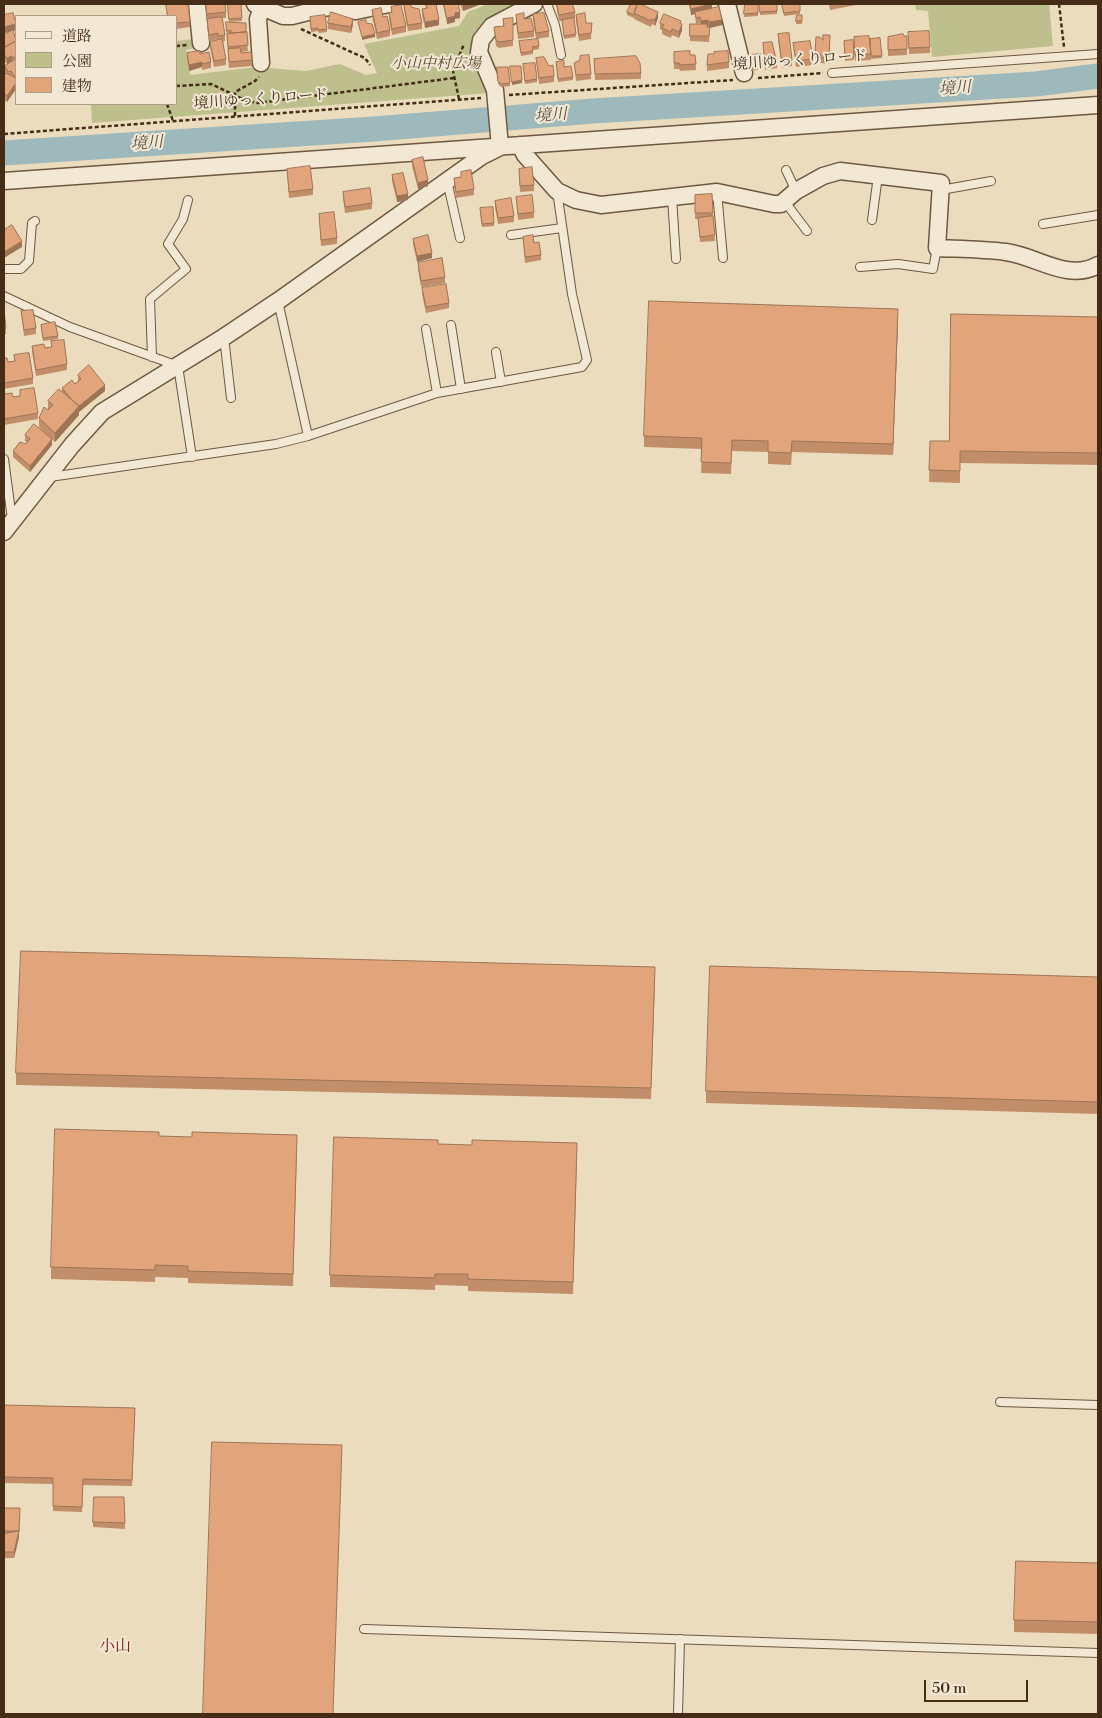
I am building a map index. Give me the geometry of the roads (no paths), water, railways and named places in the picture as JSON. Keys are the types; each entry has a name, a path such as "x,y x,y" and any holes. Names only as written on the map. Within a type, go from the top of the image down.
{"street":[{"path":"196,4 202,43"},
{"path":"261,63 258,19 271,9 292,16 328,7 389,4"},
{"path":"500,144 496,90 479,52 480,40 492,26 534,4"},
{"path":"727,4 745,77"},
{"path":"4,181 500,144 520,146 1098,105"},
{"path":"8,527 102,412 224,338 500,144"},
{"path":"520,146 524,155 557,191 576,200 602,205 717,192 774,204 823,176 840,171 941,183 937,248 1007,252 1070,271 1082,271 1098,265"}],"lane":[{"path":"547,4 555,26 561,55"},
{"name":"境川ゆっくりロード","path":"832,73 1098,54"},
{"path":"786,170 790,196 807,231"},
{"path":"872,220 878,176"},
{"path":"941,190 990,181"},
{"path":"445,182 448,185 460,238"},
{"path":"48,477 276,444 308,436 437,393 582,366 587,360 572,294 557,191"},
{"path":"717,192 723,258"},
{"path":"672,197 676,259"},
{"path":"152,357 150,299 186,269 168,244 183,219 188,200"},
{"path":"1043,224 1098,215"},
{"path":"4,269 21,269 29,261 32,223 35,221"},
{"path":"511,235 562,228"},
{"path":"860,267 898,264 933,269 937,248"},
{"path":"4,296 70,327 178,366 192,457"},
{"path":"278,301 308,436"},
{"path":"451,325 461,389"},
{"path":"426,330 437,393"},
{"path":"224,338 231,398"},
{"path":"496,352 501,382"},
{"path":"4,459 8,527"},
{"path":"1000,1402 1098,1405"},
{"path":"364,1629 1098,1653"},
{"path":"678,1714 680,1639"}],"waterway":[{"name":"境川","path":"4,153 374,129 593,111 1036,84 1098,76"}],"district":[{"name":"小山","path":"115,1647"}],"park label":[{"name":"小山中村広場","path":"436,64"}]}
